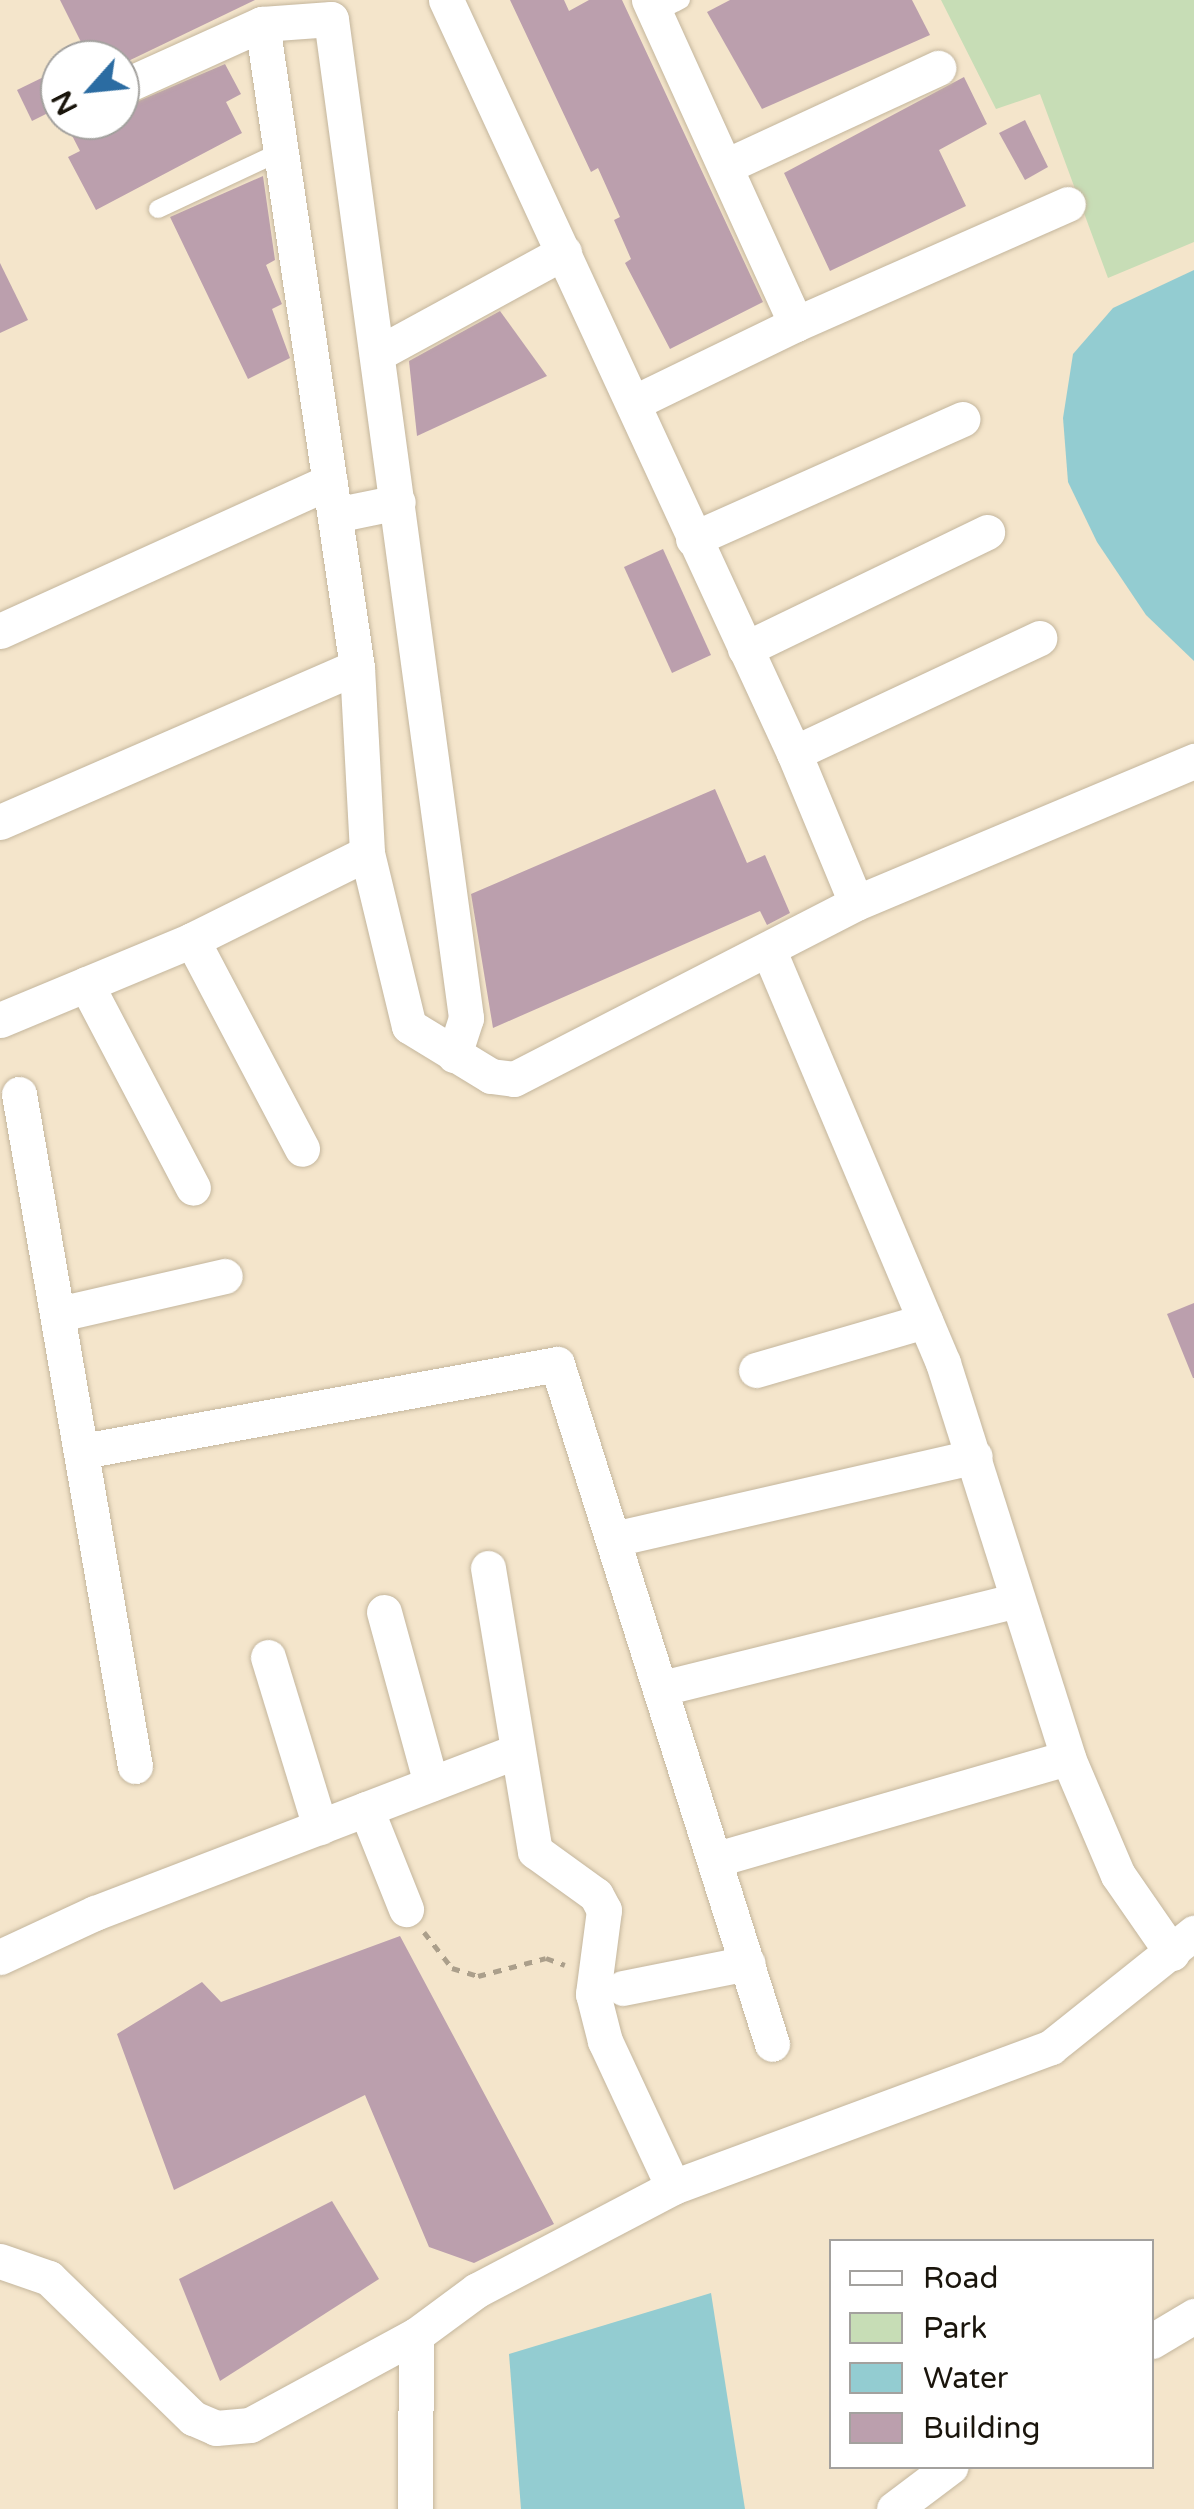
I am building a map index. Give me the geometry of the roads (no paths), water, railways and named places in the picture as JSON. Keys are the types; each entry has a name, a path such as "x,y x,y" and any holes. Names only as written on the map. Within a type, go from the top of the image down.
{"street":[{"path":"446,0 794,753 856,903"},
{"path":"662,4 726,166 796,324"},
{"path":"260,12 357,667 367,853 409,1026 491,1076 514,1079 770,951 856,903 1194,761"},
{"path":"140,77 260,12 332,19 466,1018 454,1056"},
{"path":"726,166 938,68"},
{"path":"633,403 796,324 1068,204"},
{"path":"377,354 564,252"},
{"path":"693,540 962,420"},
{"path":"0,631 332,498 398,502"},
{"path":"745,649 987,532"},
{"path":"794,753 1039,638"},
{"path":"0,822 357,667"},
{"path":"0,1020 192,940 367,853"},
{"path":"192,940 302,1149"},
{"path":"0,2261 49,2278 194,2418 216,2428 250,2425 416,2335 477,2290 674,2187 1051,2048 1183,1943 1118,1875 1068,1758 975,1456 925,1321 770,951"},
{"path":"86,984 194,1188"},
{"path":"19,1094 84,1450 135,1766"},
{"path":"59,1314 225,1276"},
{"path":"756,1370 925,1321"},
{"path":"84,1450 556,1364 717,1860 772,2044"},
{"path":"614,1540 975,1456"},
{"path":"488,1568 536,1851 596,1895 604,1910 606,2041 674,2187"},
{"path":"662,1688 1017,1600"},
{"path":"384,1612 431,1784"},
{"path":"268,1656 320,1827"},
{"path":"0,1957 517,1751"},
{"path":"717,1860 1068,1758"},
{"path":"366,1809 406,1908"},
{"path":"608,1981 748,1964"},
{"path":"1154,2340 1194,2316"},
{"path":"415,2509 416,2335"},
{"path":"894,2509 947,2469"}],"lane":[{"path":"158,210 282,151"}],"water":[{"path":"1194,270 1194,661 1146,615 1097,542 1068,482 1063,418 1073,354 1113,308"},
{"path":"711,2293 745,2509 521,2509 509,2354"}]}
